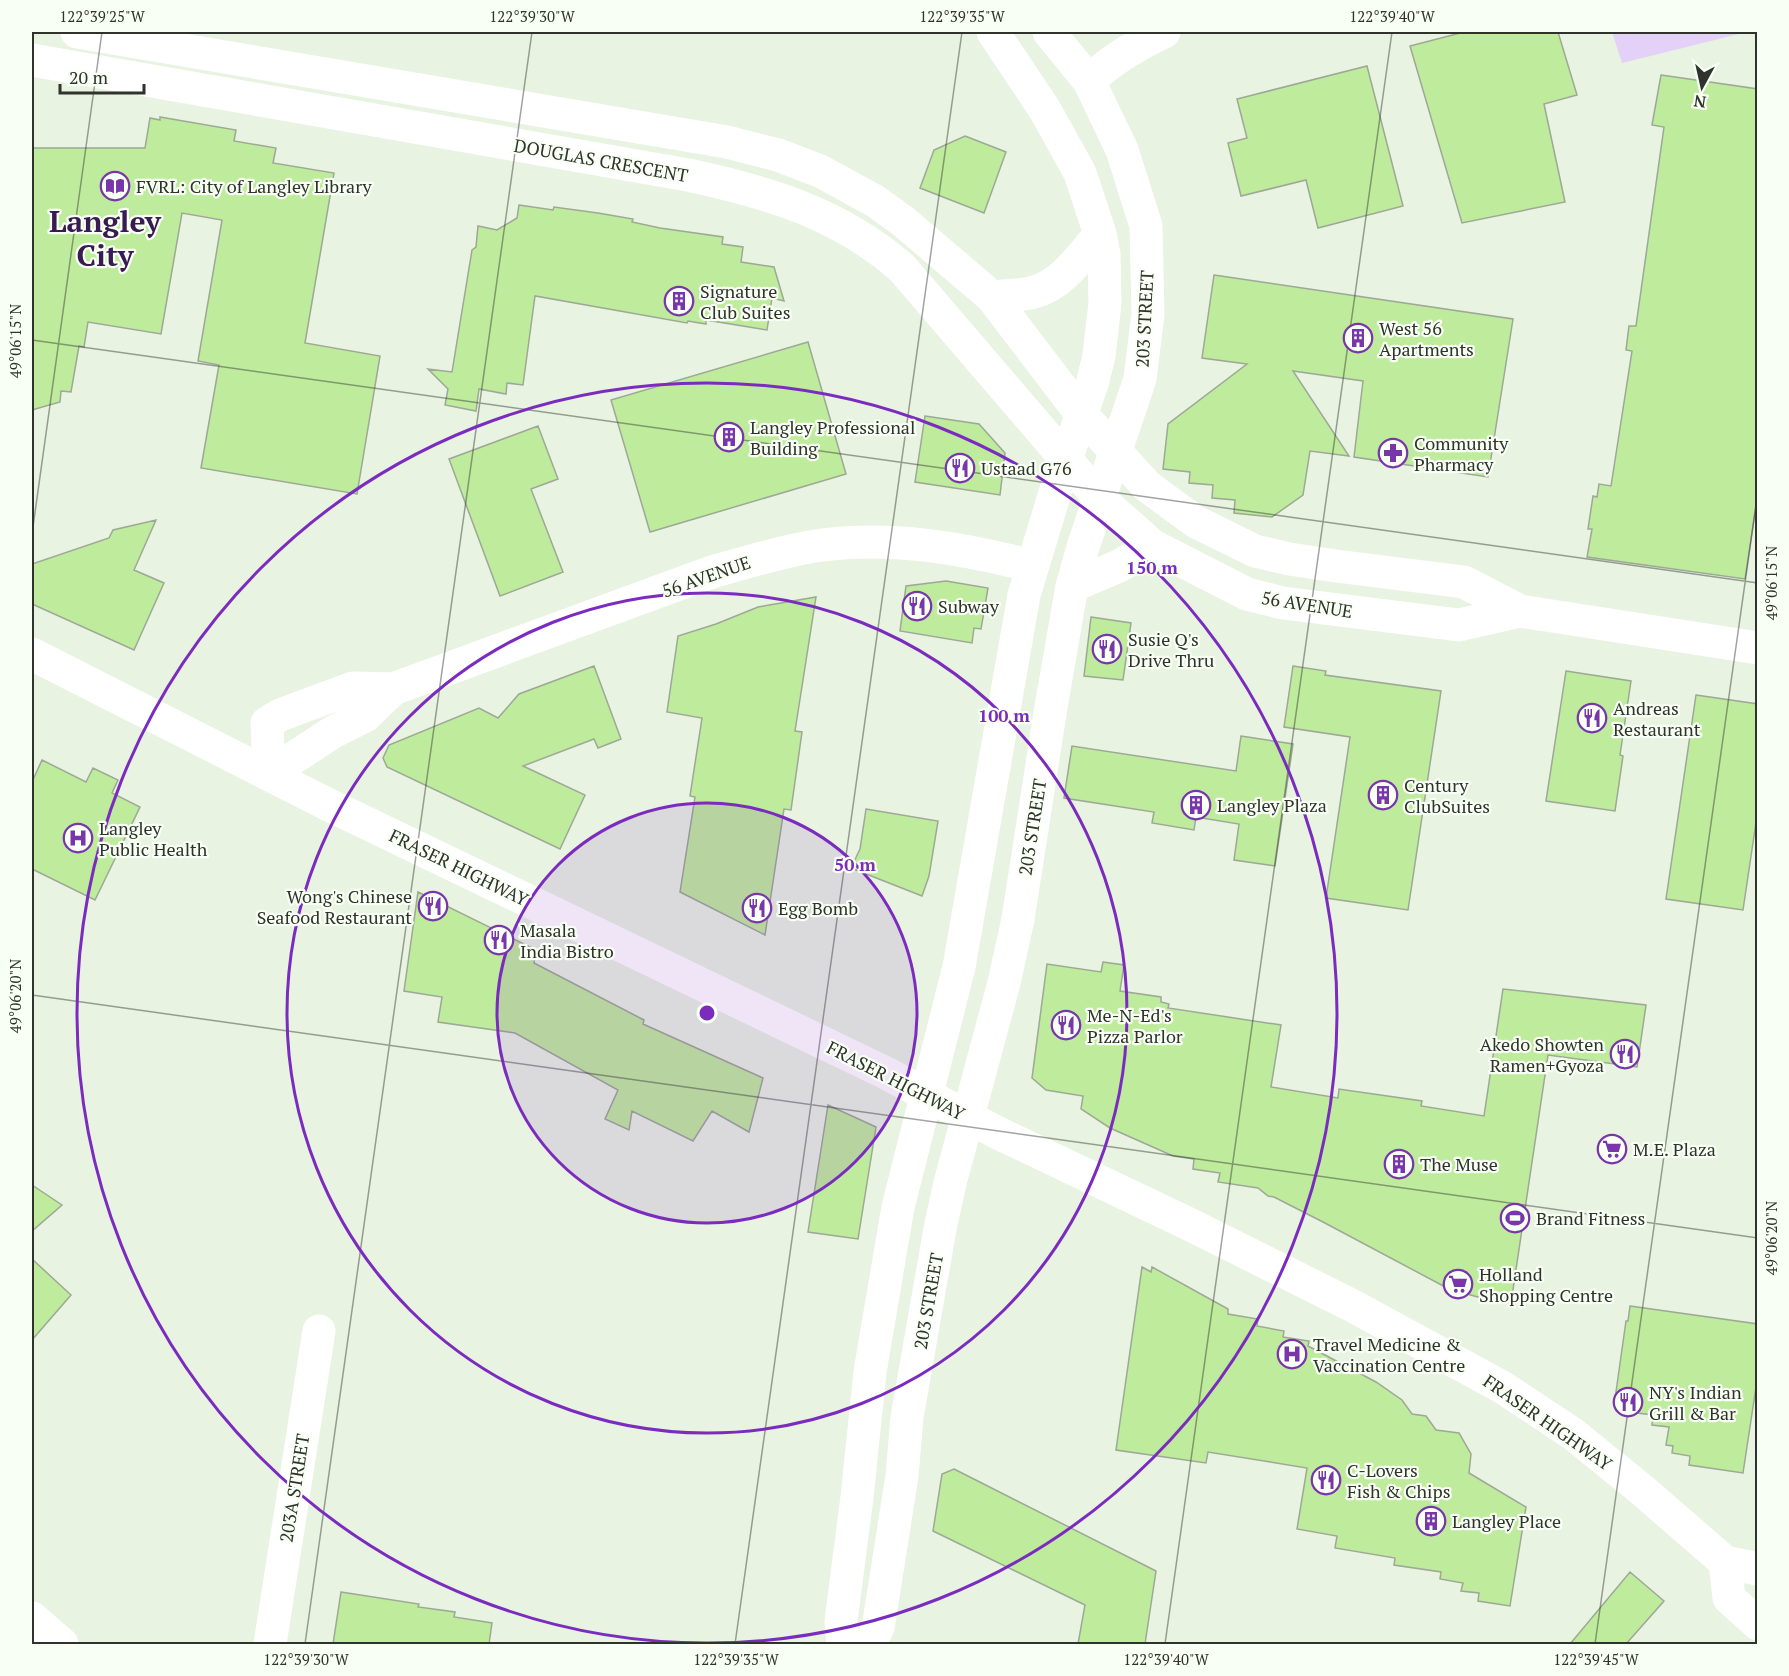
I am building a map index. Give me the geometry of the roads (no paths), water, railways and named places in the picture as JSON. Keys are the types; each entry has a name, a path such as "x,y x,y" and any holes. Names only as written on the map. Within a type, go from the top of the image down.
{"main road":[{"path":"77,32 727,142 778,155 820,171 875,201 904,222 992,297 1082,415"},
{"path":"843,1644 841,1621 870,1372 898,1207 959,967 1024,595 1099,356 1105,303 1104,254 1100,234 1080,173 1045,110 993,32"},
{"name":"203 STREET","path":"868,1644 878,1628 902,1476 907,1417 940,1229 1004,983 1018,919 1072,586 1083,544 1140,379 1148,314 1146,226 1122,150 1089,81 1049,32"},
{"path":"1089,81 1113,60 1164,32"},
{"name":"DOUGLAS CRESCENT","path":"32,60 698,177 763,193 802,207 851,230 878,247 902,268 1067,461"},
{"path":"992,297 1035,292 1055,282 1069,270 1100,234"},
{"name":"56 AVENUE","path":"1082,415 1147,486 1196,522 1255,551 1336,566 1464,582 1520,611 1758,648"},
{"name":"56 AVENUE","path":"1067,461 1100,499 1154,546 1247,594 1283,603 1459,625 1520,611"},
{"name":"56 AVENUE","path":"269,774 267,723 280,715 353,688 393,689 709,573 762,557 815,546 906,543 966,550 1032,566"},
{"path":"1072,586 1119,566 1154,546"},
{"name":"FRASER HIGHWAY","path":"32,654 269,774 876,1068 968,1117 1351,1305 1502,1387 1573,1434 1725,1562 1758,1569"},
{"name":"56 AVENUE","path":"269,774 333,732 365,716 393,689"},
{"name":"203A STREET","path":"270,1644 319,1331"},
{"path":"1725,1562 1730,1598 1758,1624"},
{"path":"32,1618 62,1644"}],"place":[{"name":"FVRL: City of Langley Library","path":"115,186"},
{"name":"Signature Club Suites","path":"679,301"},
{"name":"West 56 Apartments","path":"1358,338"},
{"name":"Langley Professional Building","path":"729,437"},
{"name":"Community Pharmacy","path":"1393,453"},
{"name":"Ustaad G76","path":"960,468"},
{"name":"Subway","path":"917,606"},
{"name":"Susie Q's Drive Thru","path":"1107,649"},
{"name":"Andreas Restaurant","path":"1592,718"},
{"name":"Century ClubSuites","path":"1383,795"},
{"name":"Langley Plaza","path":"1196,805"},
{"name":"Langley Public Health","path":"78,838"},
{"name":"Wong's Chinese Seafood Restaurant","path":"433,906"},
{"name":"Egg Bomb","path":"757,908"},
{"name":"Masala India Bistro","path":"499,940"},
{"name":"Me-N-Ed's Pizza Parlor","path":"1066,1025"},
{"name":"Akedo Showten Ramen+Gyoza","path":"1625,1054"},
{"name":"M.E. Plaza","path":"1612,1149"},
{"name":"The Muse","path":"1399,1164"},
{"name":"Brand Fitness","path":"1515,1218"},
{"name":"Holland Shopping Centre","path":"1458,1284"},
{"name":"Travel Medicine & Vaccination Centre","path":"1292,1354"},
{"name":"NY's Indian Grill & Bar","path":"1628,1402"},
{"name":"C-Lovers Fish & Chips","path":"1326,1480"},
{"name":"Langley Place","path":"1431,1521"}],"district":[{"name":"Langley City","path":"105,238"}]}
